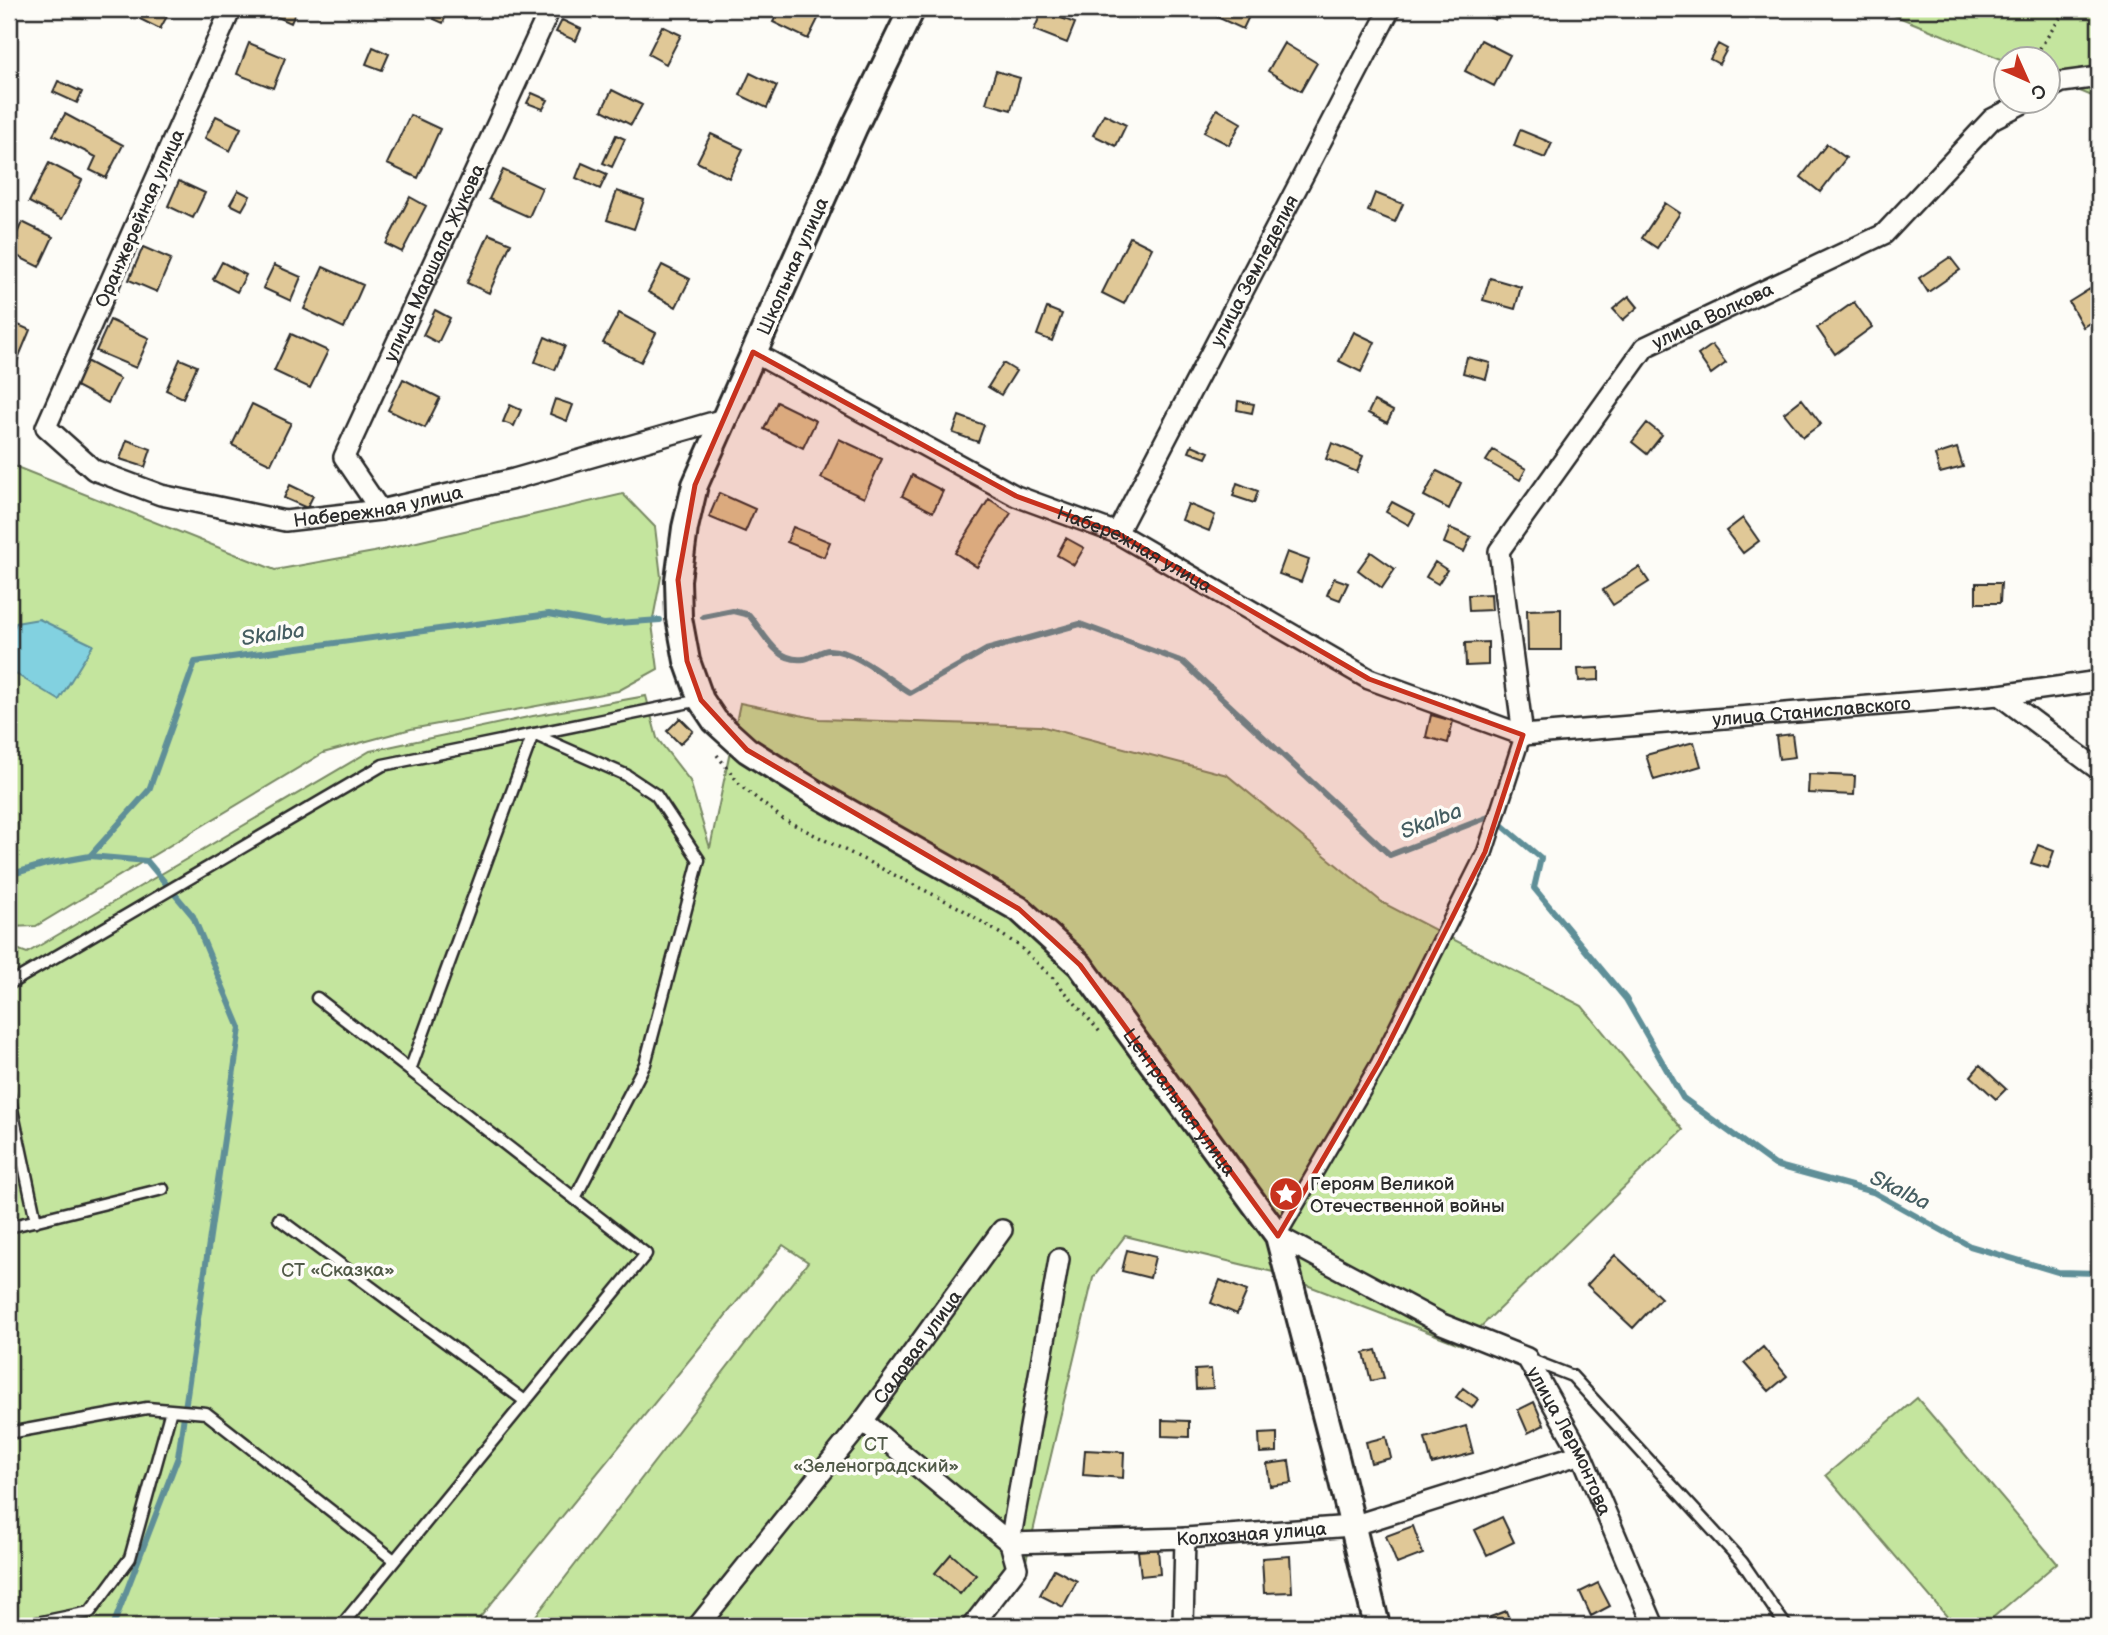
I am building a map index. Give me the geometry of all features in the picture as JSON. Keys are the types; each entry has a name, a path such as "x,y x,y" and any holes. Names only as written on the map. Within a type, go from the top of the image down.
{"street":[{"name":"Оранжерейная улица","path":"46,427 231,9"},
{"name":"улица Маршала Жукова","path":"380,510 344,457 550,9"},
{"name":"Школьная улица","path":"701,700 687,661 679,618 678,580 685,528 695,485 854,128 912,9"},
{"name":"улица Земледелия","path":"1117,533 1390,9"},
{"path":"2062,82 2099,78"},
{"name":"улица Волкова","path":"1523,735 1499,551 1644,347 1884,234 1999,116"},
{"name":"Набережная улица","path":"754,352 1016,496 1117,533 1369,679 1523,735"},
{"name":"Набережная улица","path":"46,427 94,470 161,495 285,522 380,510 514,479 724,419"},
{"name":"улица Станиславского","path":"1523,735 1999,695 2099,681"},
{"path":"1999,695 2099,770"},
{"name":"Центральная улица","path":"701,700 715,721 747,750 814,793 1019,909 1080,965 1278,1236 1377,1626"},
{"path":"1278,1236 1379,1063 1485,852 1523,735"},
{"name":"Садовая улица","path":"698,1626 863,1421 1002,1230"},
{"name":"улица Лермонтова","path":"1278,1236 1443,1324 1527,1358 1581,1454 1654,1626"},
{"path":"972,1626 1017,1568 1010,1543 1059,1259"},
{"path":"863,1421 1010,1543"},
{"name":"Колхозная улица","path":"1010,1543 1185,1538 1352,1526 1581,1454"},
{"path":"1184,1626 1185,1538"}],"lane":[{"path":"9,982 383,765 701,700"},
{"path":"410,1070 533,734"},
{"path":"533,734 626,775 656,795 699,860 645,1064 575,1198"},
{"path":"317,998 646,1254 341,1626"},
{"path":"9,1095 36,1221"},
{"path":"9,1227 163,1189"},
{"path":"279,1219 525,1401"},
{"path":"1527,1358 1572,1376 1742,1562 1786,1626"},
{"path":"9,1433 147,1408 206,1413 394,1560"},
{"path":"22,1626 90,1612 130,1558 171,1410"}],"path":[{"path":"2041,46 2066,9"},
{"path":"713,750 742,786 783,819 960,908 1018,945 1053,978 1100,1032"}],"highlighted area":[{"path":"753,352 1016,496 1117,533 1369,679 1523,735 1485,852 1379,1063 1278,1236 1080,965 1019,909 747,750 701,700 687,661 678,580 695,485"}],"green space":[{"path":"1879,9 2099,9 2099,99 2062,83 2062,46 1993,46 1993,56"},
{"path":"9,464 275,570 374,552 623,494 655,527 661,577 652,624 658,669 618,691 411,729 323,753 36,926 9,927"},
{"path":"646,696 657,738 690,781 710,848 740,703 819,719 1040,726 1227,775 1383,903 1582,1006 1683,1130 1462,1345 1273,1272 1125,1236 1093,1278 1022,1578 984,1626 528,1626 808,1262 783,1245 473,1626 9,1626 9,946 27,953 370,751 533,716"},
{"path":"1917,1398 2057,1563 1983,1626 1955,1626 1826,1475"}],"water":[{"path":"39,619 93,645 59,700 9,670 9,638 16,623"}],"building":[{"path":"146,9 171,9 160,29 140,19"},
{"path":"260,9 297,9 291,23"},
{"path":"438,9 447,13 443,23 434,19"},
{"path":"596,9 616,9 611,17"},
{"path":"780,9 823,9 808,39 773,22"},
{"path":"1221,9 1252,10 1243,29 1217,17"},
{"path":"1479,9 1500,9 1495,20 1477,12"},
{"path":"1042,11 1075,23 1067,43 1034,30"},
{"path":"562,20 581,29 576,41 556,32"},
{"path":"662,26 681,35 666,64 648,54"},
{"path":"1481,40 1510,55 1494,86 1465,71"},
{"path":"249,43 285,58 273,88 237,74"},
{"path":"1284,43 1317,63 1301,91 1268,71"},
{"path":"1718,44 1727,49 1719,64 1710,59"},
{"path":"373,47 389,54 382,70 366,64"},
{"path":"996,71 1020,78 1011,110 986,103"},
{"path":"750,73 777,86 767,108 740,95"},
{"path":"58,81 82,92 77,103 53,92"},
{"path":"612,90 642,105 631,125 602,110"},
{"path":"532,93 548,100 543,109 527,103"},
{"path":"1217,109 1241,123 1229,145 1204,132"},
{"path":"65,114 123,145 106,178 90,170 96,157 53,135"},
{"path":"1104,114 1126,125 1116,146 1093,135"},
{"path":"410,115 440,129 418,178 387,164"},
{"path":"216,116 241,128 230,151 205,138"},
{"path":"1520,130 1552,143 1545,158 1514,146"},
{"path":"711,134 743,149 729,178 697,162"},
{"path":"616,135 625,139 612,167 603,163"},
{"path":"1827,144 1846,158 1820,192 1801,177"},
{"path":"49,163 82,180 62,219 29,202"},
{"path":"582,163 607,174 600,189 576,178"},
{"path":"503,170 542,188 529,217 489,199"},
{"path":"179,181 205,193 193,218 168,206"},
{"path":"238,190 250,196 242,210 230,204"},
{"path":"617,191 644,200 634,229 607,220"},
{"path":"1375,193 1403,204 1395,222 1368,211"},
{"path":"410,197 426,206 402,252 386,244"},
{"path":"1665,203 1680,213 1657,248 1642,238"},
{"path":"22,222 53,237 39,267 9,252"},
{"path":"489,234 511,243 489,293 467,283"},
{"path":"1130,237 1152,248 1124,304 1102,293"},
{"path":"143,247 171,259 157,292 129,280"},
{"path":"1950,257 1960,270 1928,292 1919,278"},
{"path":"222,262 246,275 237,292 213,279"},
{"path":"274,265 301,277 291,301 263,288"},
{"path":"662,265 690,279 676,307 648,292"},
{"path":"323,267 363,285 344,328 304,309"},
{"path":"1490,278 1521,287 1515,309 1483,300"},
{"path":"2090,289 2099,305 2099,317 2083,327 2069,302"},
{"path":"1629,296 1638,307 1623,320 1613,309"},
{"path":"1854,302 1872,327 1835,354 1817,328"},
{"path":"1047,308 1062,314 1052,341 1037,335"},
{"path":"435,310 450,318 438,343 423,335"},
{"path":"619,313 656,333 641,362 603,343"},
{"path":"110,320 149,338 136,368 96,351"},
{"path":"9,321 30,330 13,371 9,369"},
{"path":"1354,332 1375,342 1361,372 1339,361"},
{"path":"291,334 328,351 310,388 274,371"},
{"path":"545,337 565,346 555,370 535,362"},
{"path":"1712,345 1726,363 1711,374 1698,355"},
{"path":"1467,357 1490,363 1486,379 1463,373"},
{"path":"180,359 197,366 183,398 166,390"},
{"path":"86,361 120,379 108,403 74,385"},
{"path":"1003,363 1016,371 1001,395 988,387"},
{"path":"403,379 440,398 425,428 388,410"},
{"path":"555,399 573,405 567,421 550,414"},
{"path":"1802,399 1821,424 1803,437 1784,413"},
{"path":"1238,401 1254,404 1252,413 1237,410"},
{"path":"1374,401 1393,411 1387,423 1368,413"},
{"path":"777,402 816,421 803,448 764,429"},
{"path":"252,404 291,423 271,464 232,445"},
{"path":"510,405 521,410 514,426 503,422"},
{"path":"959,416 984,425 978,442 953,433"},
{"path":"1647,423 1662,435 1647,454 1632,442"},
{"path":"839,439 882,459 864,498 821,478"},
{"path":"127,440 151,449 145,467 120,459"},
{"path":"1332,443 1363,456 1357,472 1326,459"},
{"path":"1192,445 1209,452 1206,458 1189,452"},
{"path":"1957,448 1963,467 1940,473 1935,455"},
{"path":"1493,450 1526,469 1520,480 1486,461"},
{"path":"1437,471 1461,483 1449,509 1424,496"},
{"path":"912,475 943,491 933,512 902,496"},
{"path":"1237,483 1258,491 1254,503 1233,496"},
{"path":"290,485 313,496 307,508 284,498"},
{"path":"719,493 755,509 745,532 709,517"},
{"path":"989,499 1011,513 977,567 955,553"},
{"path":"1392,502 1415,514 1409,525 1386,512"},
{"path":"1188,504 1215,515 1209,531 1182,520"},
{"path":"1743,518 1759,541 1743,553 1726,531"},
{"path":"793,527 830,542 824,557 787,542"},
{"path":"1450,528 1471,537 1464,552 1444,543"},
{"path":"1066,538 1084,548 1074,565 1057,555"},
{"path":"1287,552 1309,560 1301,582 1279,574"},
{"path":"1371,552 1395,569 1382,588 1358,570"},
{"path":"1435,562 1447,570 1438,584 1426,577"},
{"path":"1639,567 1649,582 1613,605 1603,590"},
{"path":"1334,578 1348,583 1340,600 1327,595"},
{"path":"1976,583 2001,583 2000,603 1976,603"},
{"path":"1491,594 1492,610 1469,611 1468,595"},
{"path":"1561,609 1561,650 1528,650 1527,610"},
{"path":"1488,642 1488,665 1466,666 1465,643"},
{"path":"1599,668 1599,680 1579,681 1578,669"},
{"path":"1431,715 1453,721 1448,743 1426,737"},
{"path":"680,718 693,731 680,744 667,731"},
{"path":"1792,734 1795,757 1779,759 1776,736"},
{"path":"1694,742 1701,766 1654,780 1646,755"},
{"path":"1809,774 1855,776 1854,795 1808,793"},
{"path":"2038,845 2054,851 2048,868 2031,863"},
{"path":"1980,1065 2006,1089 1996,1099 1971,1076"},
{"path":"1127,1250 1155,1257 1150,1278 1122,1271"},
{"path":"1615,1255 1661,1298 1633,1328 1587,1285"},
{"path":"1220,1280 1247,1291 1237,1314 1211,1303"},
{"path":"1763,1347 1787,1376 1769,1391 1744,1363"},
{"path":"1376,1350 1384,1378 1371,1381 1364,1353"},
{"path":"1211,1369 1213,1388 1196,1389 1195,1370"},
{"path":"1463,1388 1478,1399 1472,1408 1456,1397"},
{"path":"1534,1402 1544,1425 1528,1433 1518,1410"},
{"path":"1162,1420 1189,1421 1189,1437 1162,1436"},
{"path":"1466,1426 1473,1453 1432,1464 1425,1438"},
{"path":"1277,1433 1277,1452 1260,1453 1259,1434"},
{"path":"1386,1437 1391,1458 1371,1463 1366,1442"},
{"path":"1085,1450 1124,1452 1123,1478 1083,1475"},
{"path":"1289,1461 1292,1483 1270,1486 1267,1464"},
{"path":"1502,1517 1514,1542 1487,1555 1475,1530"},
{"path":"1413,1526 1423,1554 1397,1564 1386,1536"},
{"path":"1158,1549 1160,1574 1141,1576 1138,1551"},
{"path":"951,1554 976,1575 960,1594 935,1573"},
{"path":"1290,1556 1292,1592 1264,1593 1262,1558"},
{"path":"1054,1569 1077,1581 1063,1607 1040,1595"},
{"path":"1598,1583 1610,1606 1591,1616 1580,1592"},
{"path":"1506,1611 1512,1626 1493,1626 1490,1617"}],"waterway":[{"name":"Skalba","path":"703,617 733,611 749,615 772,646 786,656 804,659 826,650 839,651 861,660 910,693 986,650 1080,624 1183,662 1390,855 1491,816 1541,858 1534,888 1626,999 1683,1098 1775,1165 1873,1192 1970,1246 2058,1272 2099,1273"},
{"name":"Skalba","path":"9,875 46,864 90,856 149,790 195,662 549,614 604,624 660,620"},
{"path":"90,856 147,861 193,916 240,1028 178,1457 113,1626"}],"place":[{"name":"Героям Великой Отечественной войны","path":"1286,1194"}],"park label":[{"name":"СТ «Сказка»","path":"338,1269"},
{"name":"СТ «Зеленоградский»","path":"876,1454"}]}
